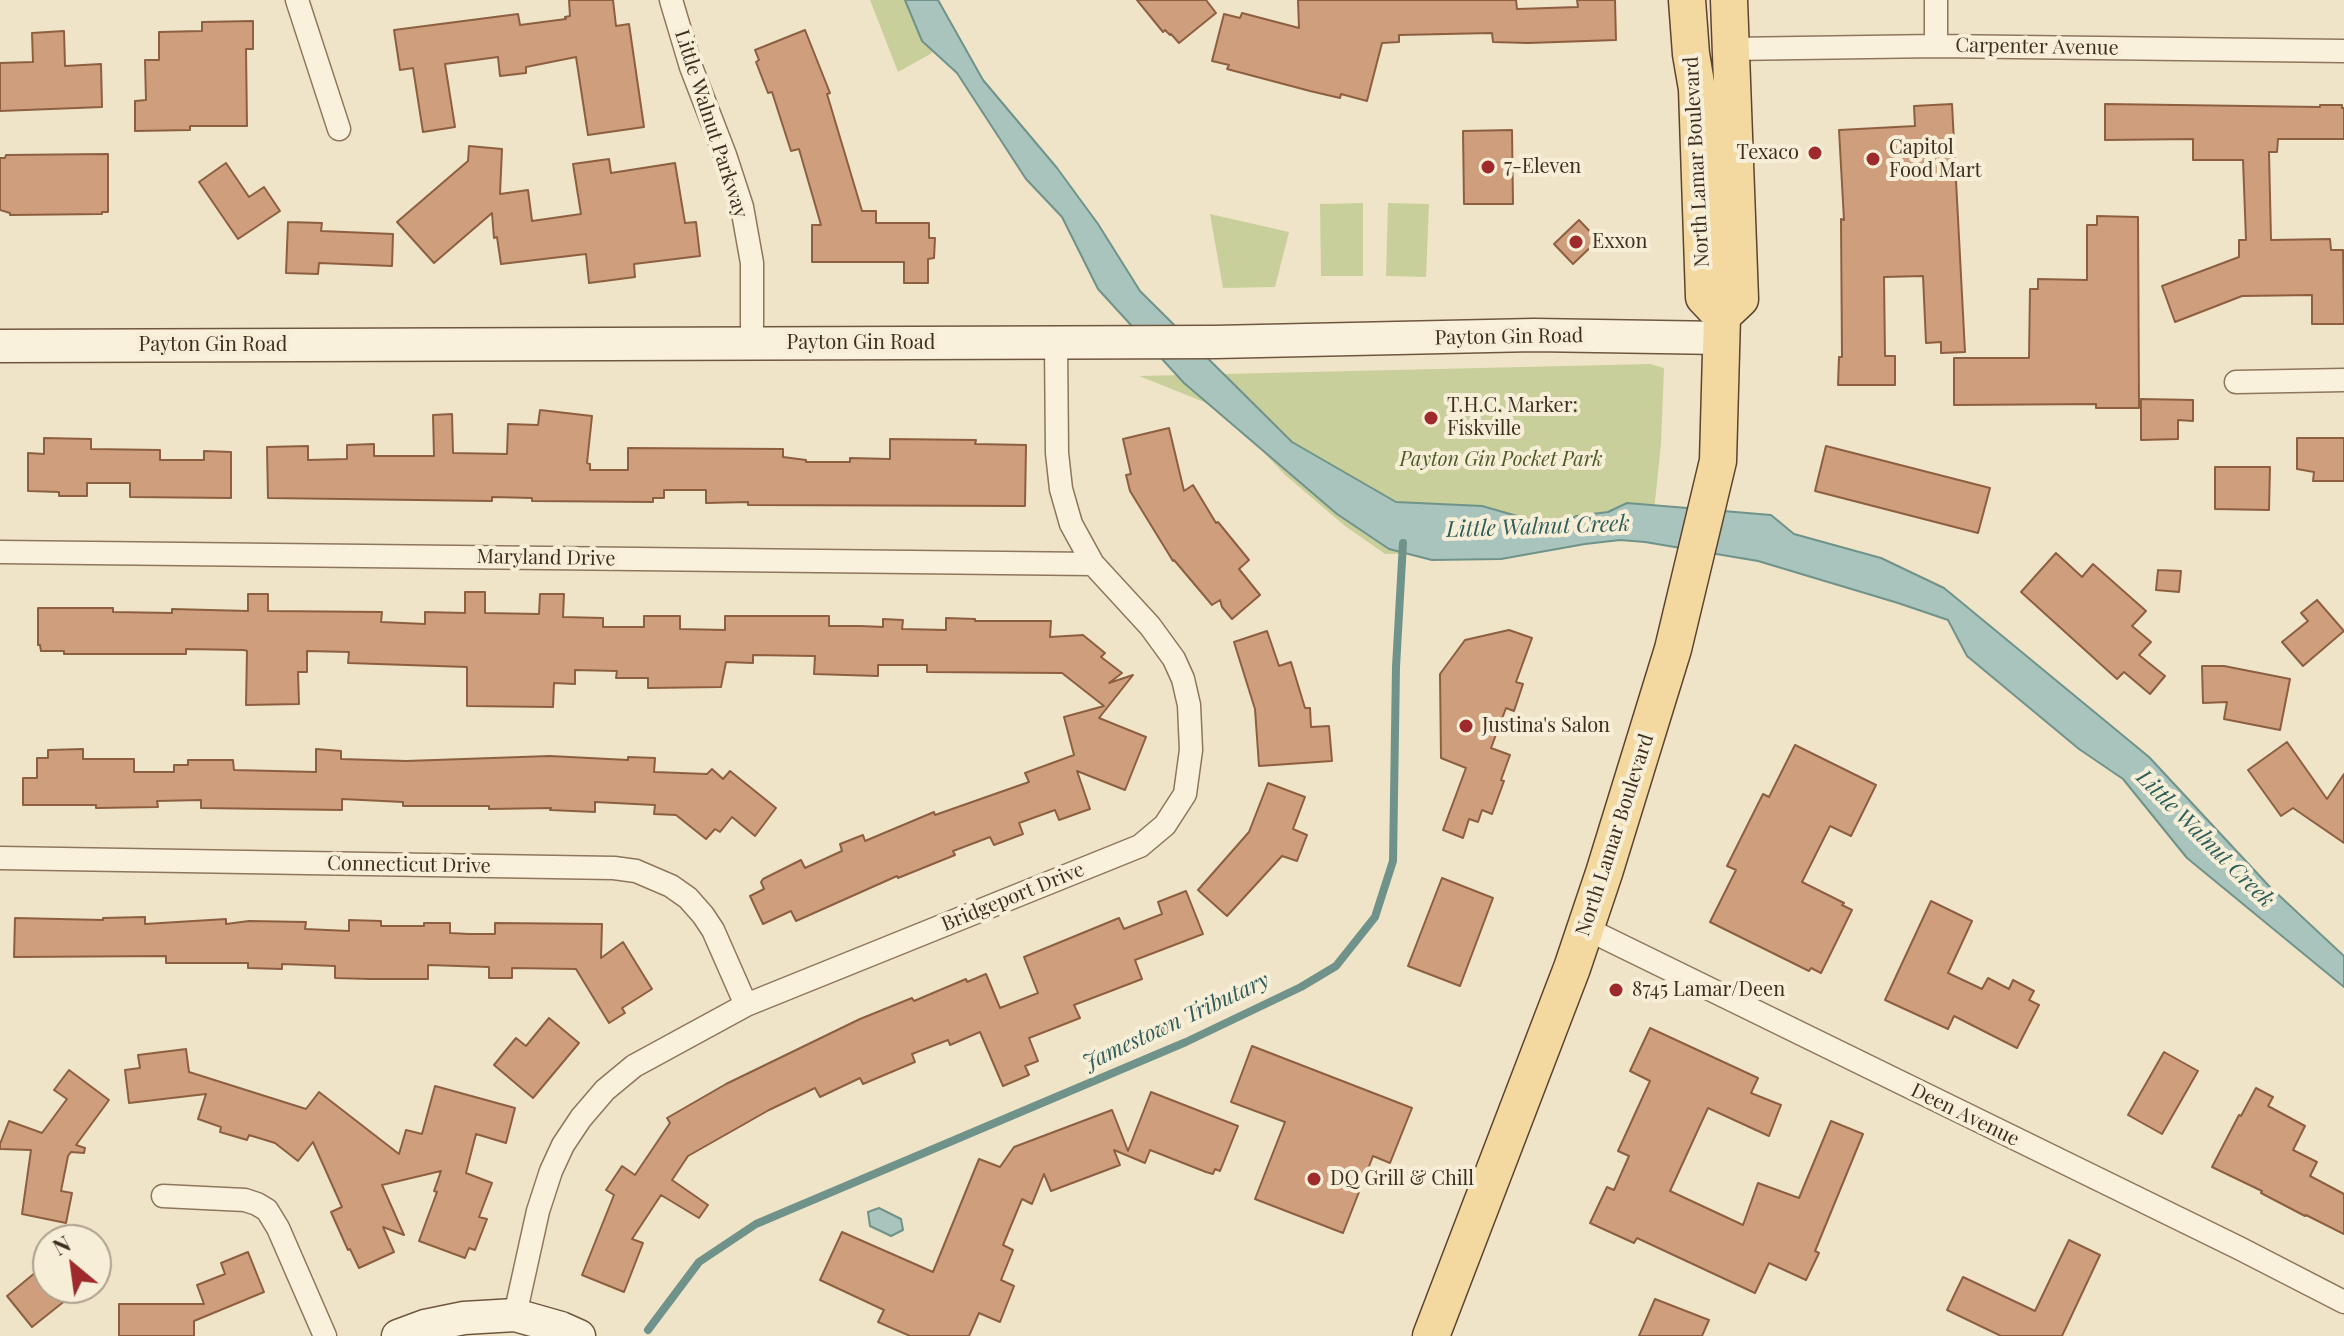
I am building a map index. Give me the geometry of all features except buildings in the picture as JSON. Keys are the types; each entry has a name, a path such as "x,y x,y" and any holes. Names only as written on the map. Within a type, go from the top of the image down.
{"main road":[{"name":"North Lamar Boulevard","path":"1687,0 1697,89 1704,297 1722,327"},
{"name":"North Lamar Boulevard","path":"1431,1336 1572,968 1673,649 1718,461 1722,327 1740,299 1729,0"}],"street":[{"path":"297,0 339,129"},
{"name":"Little Walnut Parkway","path":"671,0 691,67 742,207 752,263 752,344"},
{"path":"1936,0 1936,46"},
{"name":"Carpenter Avenue","path":"1730,49 1936,46 2344,51"},
{"name":"Payton Gin Road","path":"0,346 1215,342 1534,335 1722,327"},
{"name":"Bridgeport Drive","path":"515,1315 538,1211 563,1145 605,1090 634,1066 746,1005 1140,846 1165,825 1185,794 1191,750 1189,705 1183,679 1174,659 1150,626 1093,564 1071,524 1061,489 1057,453 1056,342"},
{"path":"2236,382 2344,380"},
{"name":"Maryland Drive","path":"0,552 1093,564"},
{"name":"Connecticut Drive","path":"0,858 636,871 671,886 688,898 703,915 713,930 746,1005"},
{"name":"Deen Avenue","path":"1585,928 2344,1302"},
{"path":"163,1196 245,1200 267,1210 278,1228 325,1336"},
{"path":"398,1336 425,1326 464,1318 515,1315 579,1336"}],"green space":[{"path":"870,0 914,0 932,53 898,72"},
{"path":"1363,203 1363,276 1321,276 1320,204"},
{"path":"1388,203 1429,204 1426,277 1386,276"},
{"path":"1210,214 1289,232 1275,287 1223,288"},
{"name":"Payton Gin Pocket Park","path":"1650,364 1664,368 1661,444 1653,521 1533,552 1385,554 1345,526 1284,474 1224,410 1139,376"}],"water":[{"name":"Little Walnut Creek","path":"905,0 938,0 983,80 1057,168 1098,224 1140,291 1292,442 1396,502 1482,506 1517,516 1525,524 1567,521 1576,516 1608,512 1627,503 1771,515 1794,534 1881,558 1944,588 2149,757 2269,886 2344,956 2344,987 2187,858 2123,779 2079,749 1967,656 1948,620 1758,561 1645,542 1620,540 1585,544 1501,559 1432,560 1389,549 1337,514 1184,383 1098,289 1062,217 1026,179 957,73 922,41"},
{"path":"879,1208 901,1219 903,1230 891,1236 870,1226 868,1212"}],"waterway":[{"name":"Jamestown Tributary","path":"648,1330 699,1262 756,1224 1186,1042 1301,987 1336,966 1375,917 1393,861 1396,667 1403,543"}],"place":[{"name":"Texaco","path":"1815,153"},
{"name":"Capitol Food Mart","path":"1873,159"},
{"name":"7-Eleven","path":"1488,167"},
{"name":"Exxon","path":"1576,242"},
{"name":"T.H.C. Marker: Fiskville","path":"1431,418"},
{"name":"Justina's Salon","path":"1466,726"},
{"name":"8745 Lamar/Deen","path":"1616,990"},
{"name":"DQ Grill & Chill","path":"1314,1179"}]}
